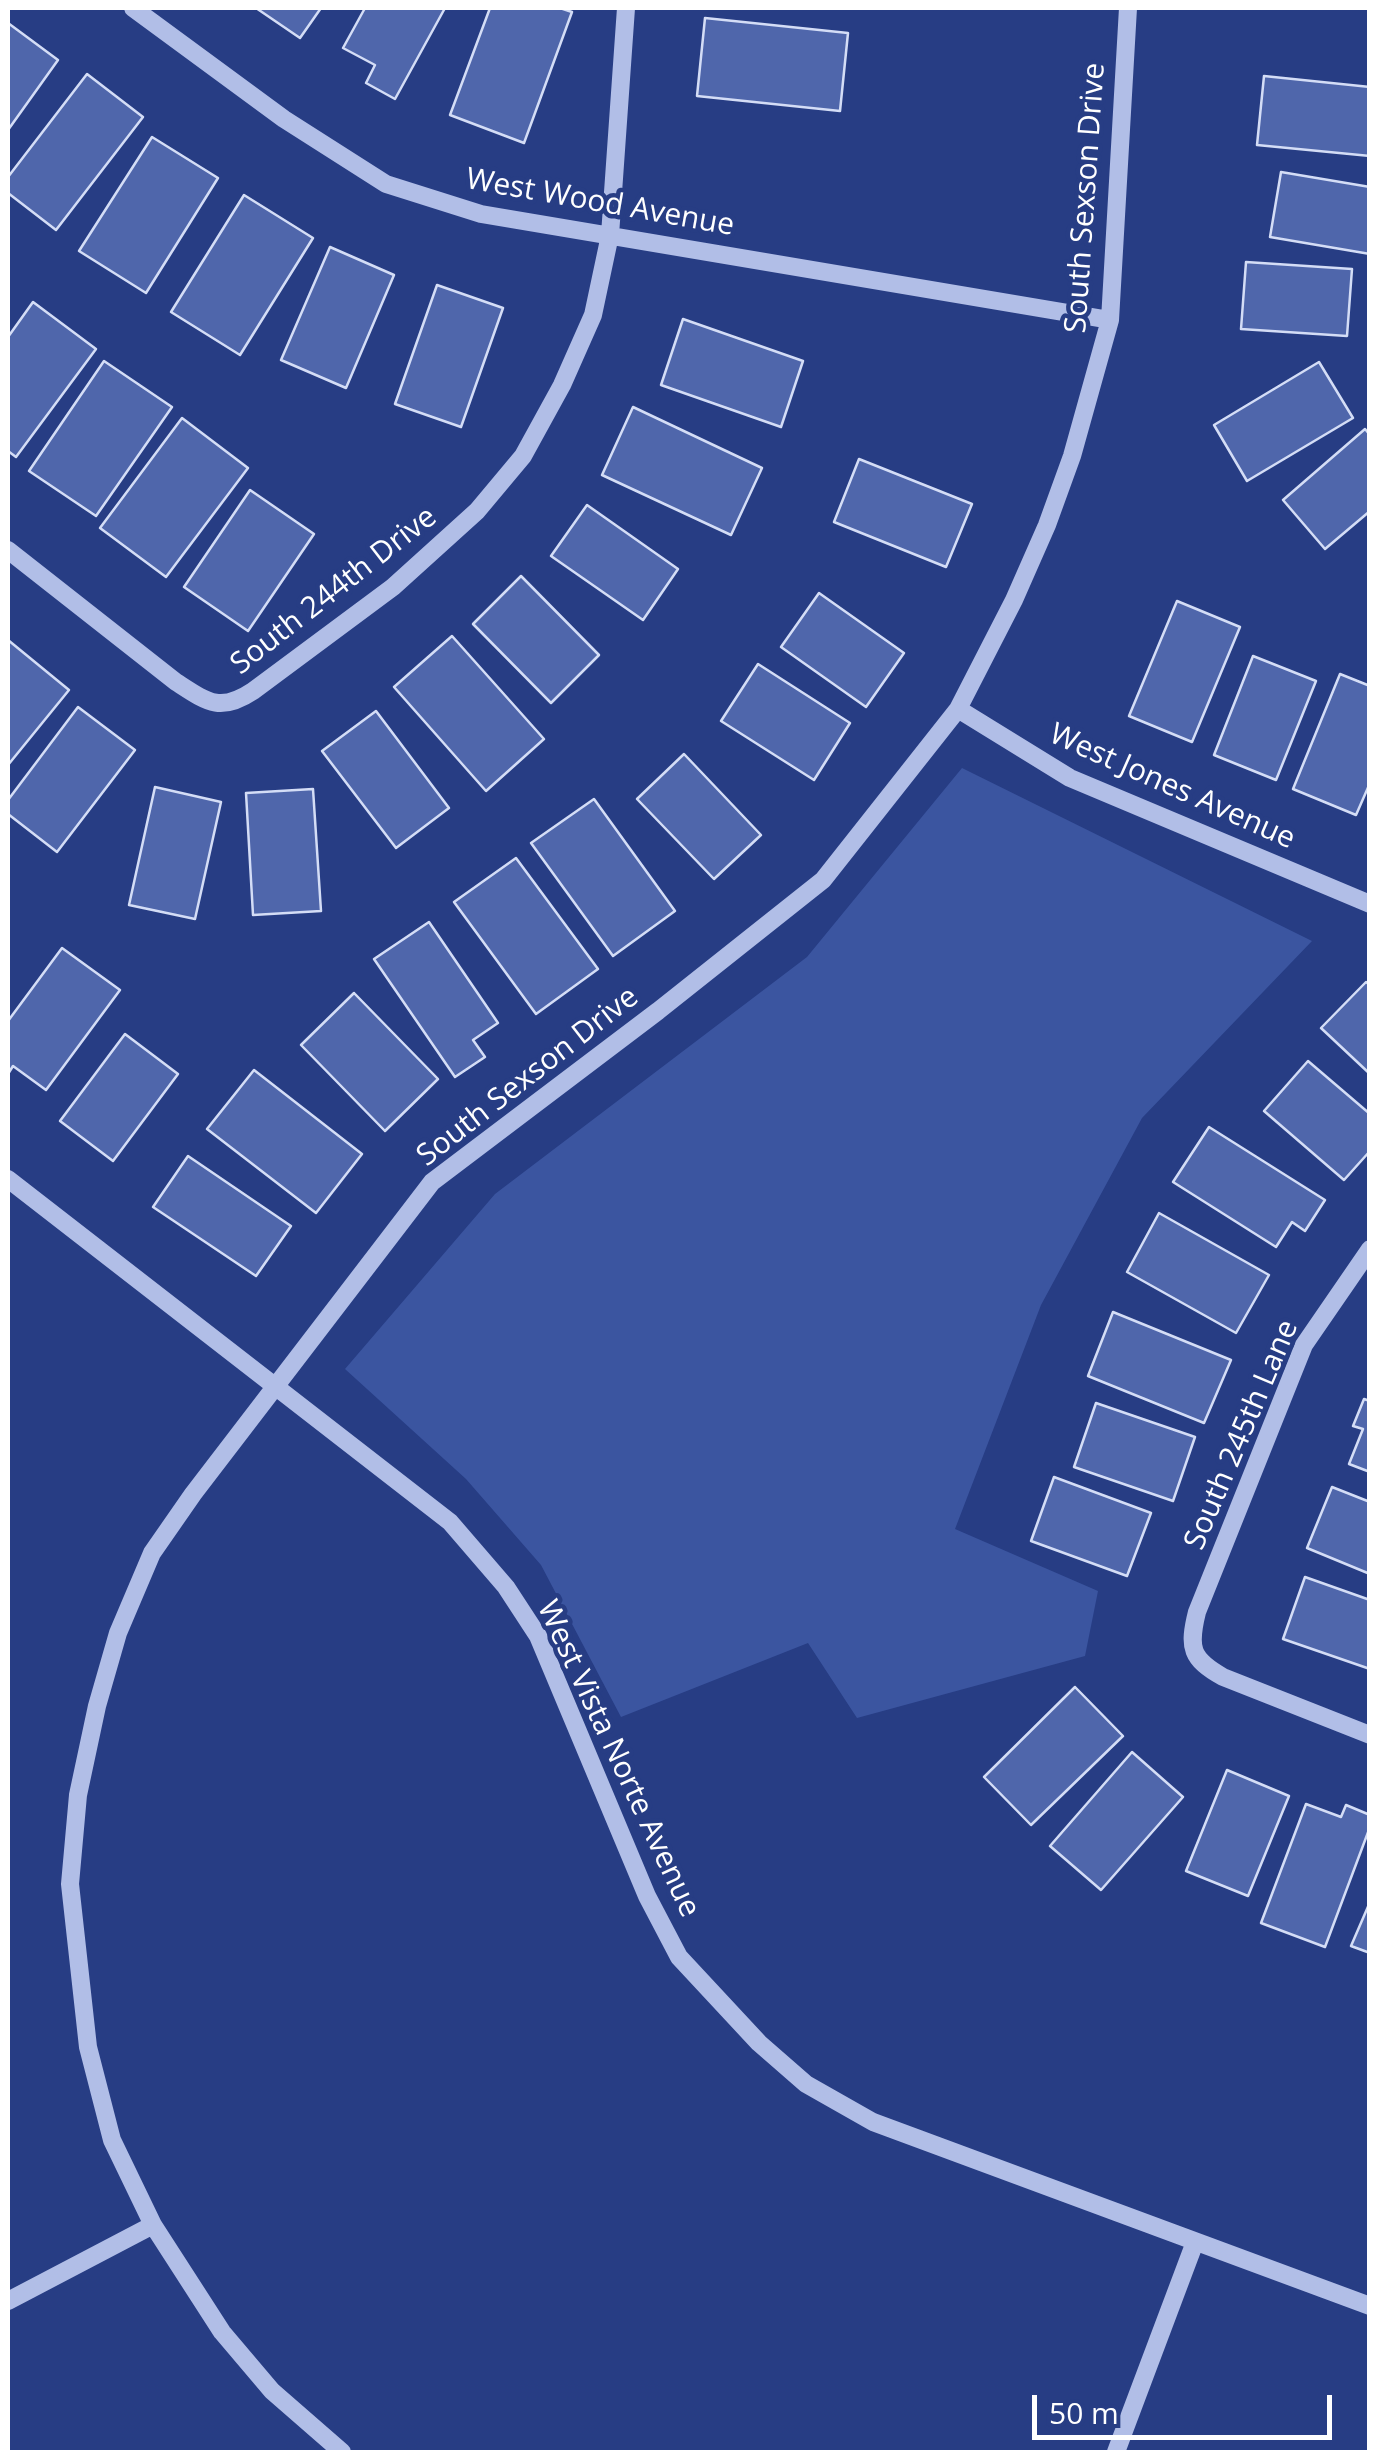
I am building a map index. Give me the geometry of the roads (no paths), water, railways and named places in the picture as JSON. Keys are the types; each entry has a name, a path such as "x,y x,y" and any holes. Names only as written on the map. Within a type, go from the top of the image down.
{"street":[{"name":"West Wood Avenue","path":"133,8 284,119 386,184 481,214 1110,320"},
{"name":"South 244th Drive","path":"8,550 176,682 220,705 238,701 253,691 394,587 478,511 523,456 562,384 593,314 610,235 626,8"},
{"name":"South Sexson Drive","path":"342,2452 272,2391 222,2332 154,2225 112,2140 88,2047 70,1884 78,1795 118,1633 152,1553 193,1494 432,1182 658,1012 823,880 958,709 1014,600 1046,525 1072,456 1110,320 1128,8"},
{"name":"West Jones Avenue","path":"958,709 1070,778 1370,904"},
{"name":"West Vista Norte Avenue","path":"8,1179 450,1522 506,1587 538,1636 647,1896 679,1957 759,2042 806,2084 873,2122 1370,2306"},
{"name":"South 245th Lane","path":"1370,1250 1304,1346 1196,1612 1192,1632 1194,1654 1204,1666 1223,1677 1370,1734"},
{"path":"8,2300 154,2225"},
{"path":"1116,2452 1195,2242"}]}
